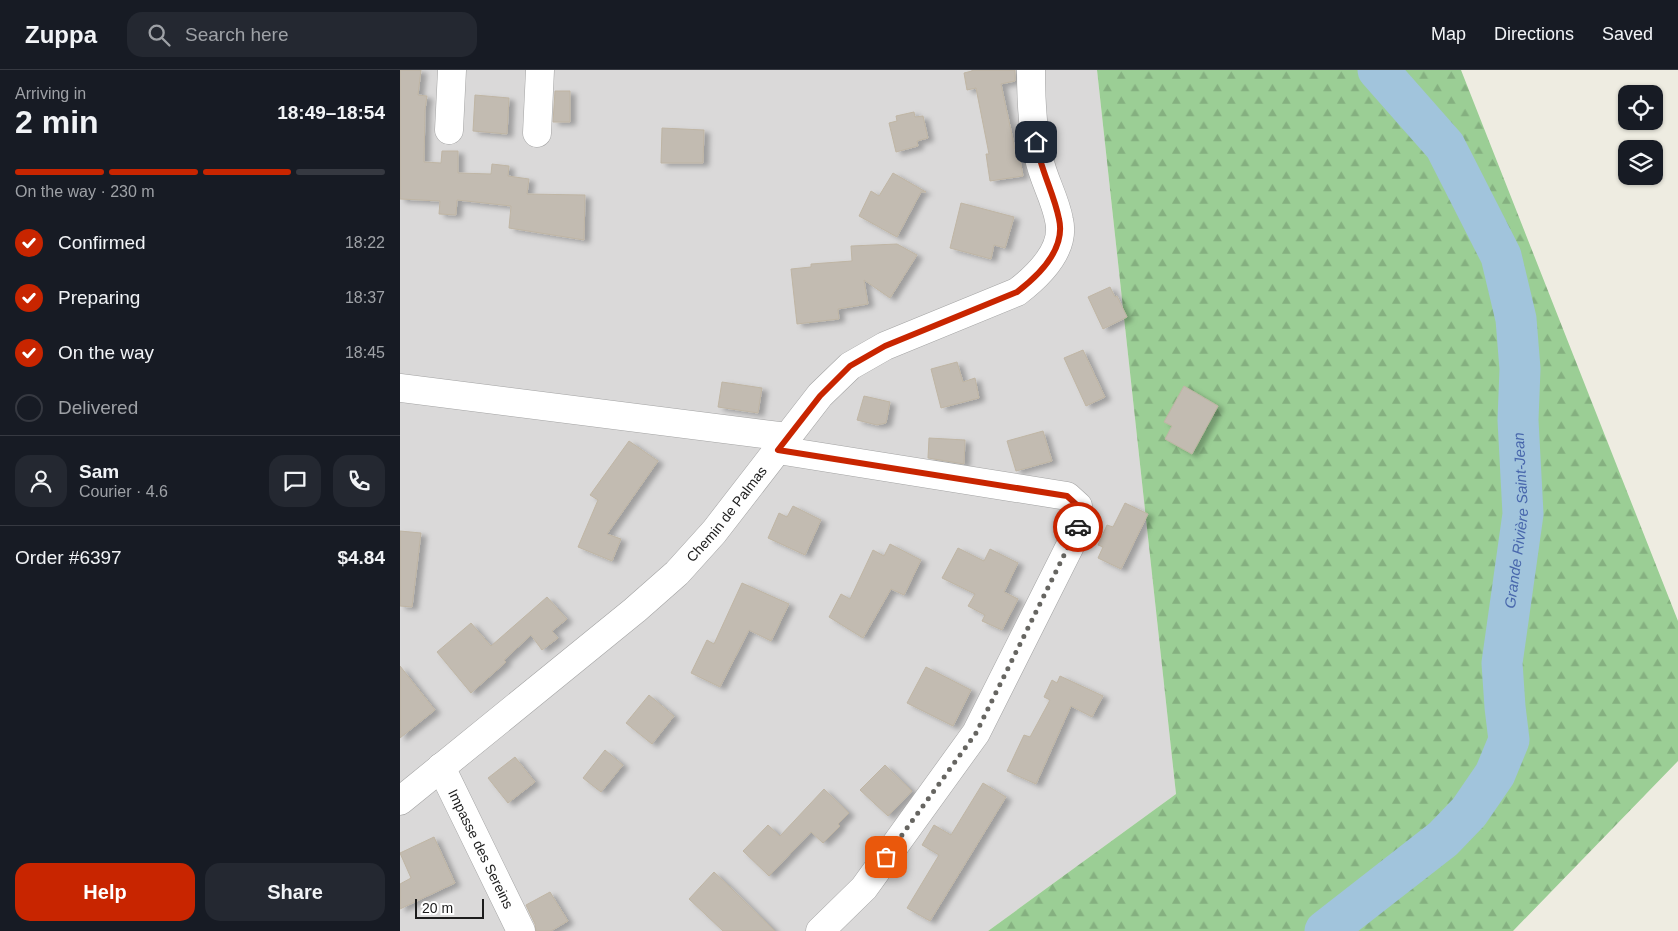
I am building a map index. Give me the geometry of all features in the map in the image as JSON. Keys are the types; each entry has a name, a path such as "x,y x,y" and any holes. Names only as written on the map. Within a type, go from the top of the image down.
{"street":[{"path":"449,130 452,70"},
{"path":"537,133 540,70"},
{"name":"Chemin de Palmas","path":"400,801 635,610 677,573 714,532 820,396 850,366 885,346 1017,292 1035,278 1049,260 1058,240 1060,221 1039,158 1031,96 1031,70"},
{"path":"400,388 783,444 1067,496 1078,506 1080,522 1071,544 976,733 864,888 820,931"},
{"name":"Impasse des Sereins","path":"441,767 521,931"}],"shaded area":[{"path":"400,70 1097,70 1176,794 988,931 400,931"}],"green space":[{"path":"1097,70 1461,70 1678,621 1678,761 1513,931 988,931 1176,794"}],"building":[{"path":"400,70 421,70 418,95 427,96 424,162 441,163 442,151 458,151 458,173 491,174 492,164 509,166 508,176 529,179 527,194 585,195 584,240 509,228 511,206 457,200 456,215 439,214 440,201 400,199"},
{"path":"972,70 1015,70 1015,81 1001,84 1015,149 1018,149 1023,176 990,181 986,154 989,154 976,88 967,90 964,73"},
{"path":"555,91 570,91 570,122 553,122"},
{"path":"475,95 509,98 507,134 473,131"},
{"path":"914,112 915,117 923,116 928,138 917,141 918,146 896,152 889,123 897,121 896,116"},
{"path":"662,128 704,130 703,163 661,163"},
{"path":"893,173 926,192 921,192 897,237 859,216 871,191 879,196"},
{"path":"961,203 1014,217 1005,248 994,245 991,259 950,248"},
{"path":"897,244 917,255 890,298 864,280 868,304 838,309 839,319 797,324 791,269 811,267 811,264 852,261 851,246"},
{"path":"1110,287 1115,297 1117,296 1127,317 1103,329 1088,297"},
{"path":"1083,350 1105,397 1086,406 1064,358"},
{"path":"957,362 963,382 975,378 979,398 941,408 931,369"},
{"path":"722,382 762,388 758,413 718,407"},
{"path":"1184,386 1218,406 1192,454 1165,439 1172,426 1164,422"},
{"path":"864,396 890,402 886,423 877,425 857,420"},
{"path":"1043,431 1052,461 1016,471 1007,441"},
{"path":"929,438 965,440 964,464 928,458"},
{"path":"629,441 658,461 607,534 621,539 612,561 578,547 598,500 590,495"},
{"path":"1125,503 1148,514 1121,569 1098,558 1103,547 1098,545 1107,525 1113,527"},
{"path":"793,506 821,520 805,555 768,538 779,513 787,517"},
{"path":"400,531 421,533 412,607 400,606"},
{"path":"890,544 921,560 904,595 891,589 863,638 829,617 841,594 850,599 873,550 884,556"},
{"path":"958,548 984,561 990,549 1018,563 1004,592 1018,599 1002,630 982,621 985,615 968,606 975,594 942,578"},
{"path":"742,583 789,604 771,641 749,630 720,687 691,673 707,640 714,644"},
{"path":"547,597 567,619 552,631 558,638 542,650 531,635 504,660 506,662 471,693 437,652 471,623 491,646"},
{"path":"400,666 435,710 400,738"},
{"path":"926,667 971,690 953,726 907,703"},
{"path":"1060,676 1103,696 1092,717 1071,706 1036,784 1007,771 1024,735 1030,737 1050,700 1044,697 1052,680 1057,683"},
{"path":"649,695 674,716 652,744 626,723"},
{"path":"605,750 623,765 601,792 583,778"},
{"path":"515,757 535,782 508,803 488,778"},
{"path":"885,765 912,791 888,816 860,790"},
{"path":"983,783 1006,797 930,921 907,908 939,855 922,845 934,825 951,835"},
{"path":"824,789 849,813 838,824 840,826 823,843 811,832 769,876 743,851 768,825 780,836"},
{"path":"434,837 455,883 400,909 400,884 411,878 400,853"},
{"path":"714,872 775,931 723,931 689,899"},
{"path":"550,892 568,921 551,931 536,931 535,924 526,905"}],"waterway":[{"name":"Grande Rivière Saint-Jean","path":"1325,931 1443,839 1469,812 1495,774 1509,740 1502,663 1523,514 1518,420 1520,369 1516,319 1501,256 1445,146 1378,70"}],"way so far":[{"path":"886,857 976,733 1078,527"}],"route":[{"path":"1036,142 1039,158 1060,221 1058,240 1049,260 1035,278 1017,292 885,346 850,366 820,396 778,450 1067,496 1078,506 1080,522 1078,527"}]}
